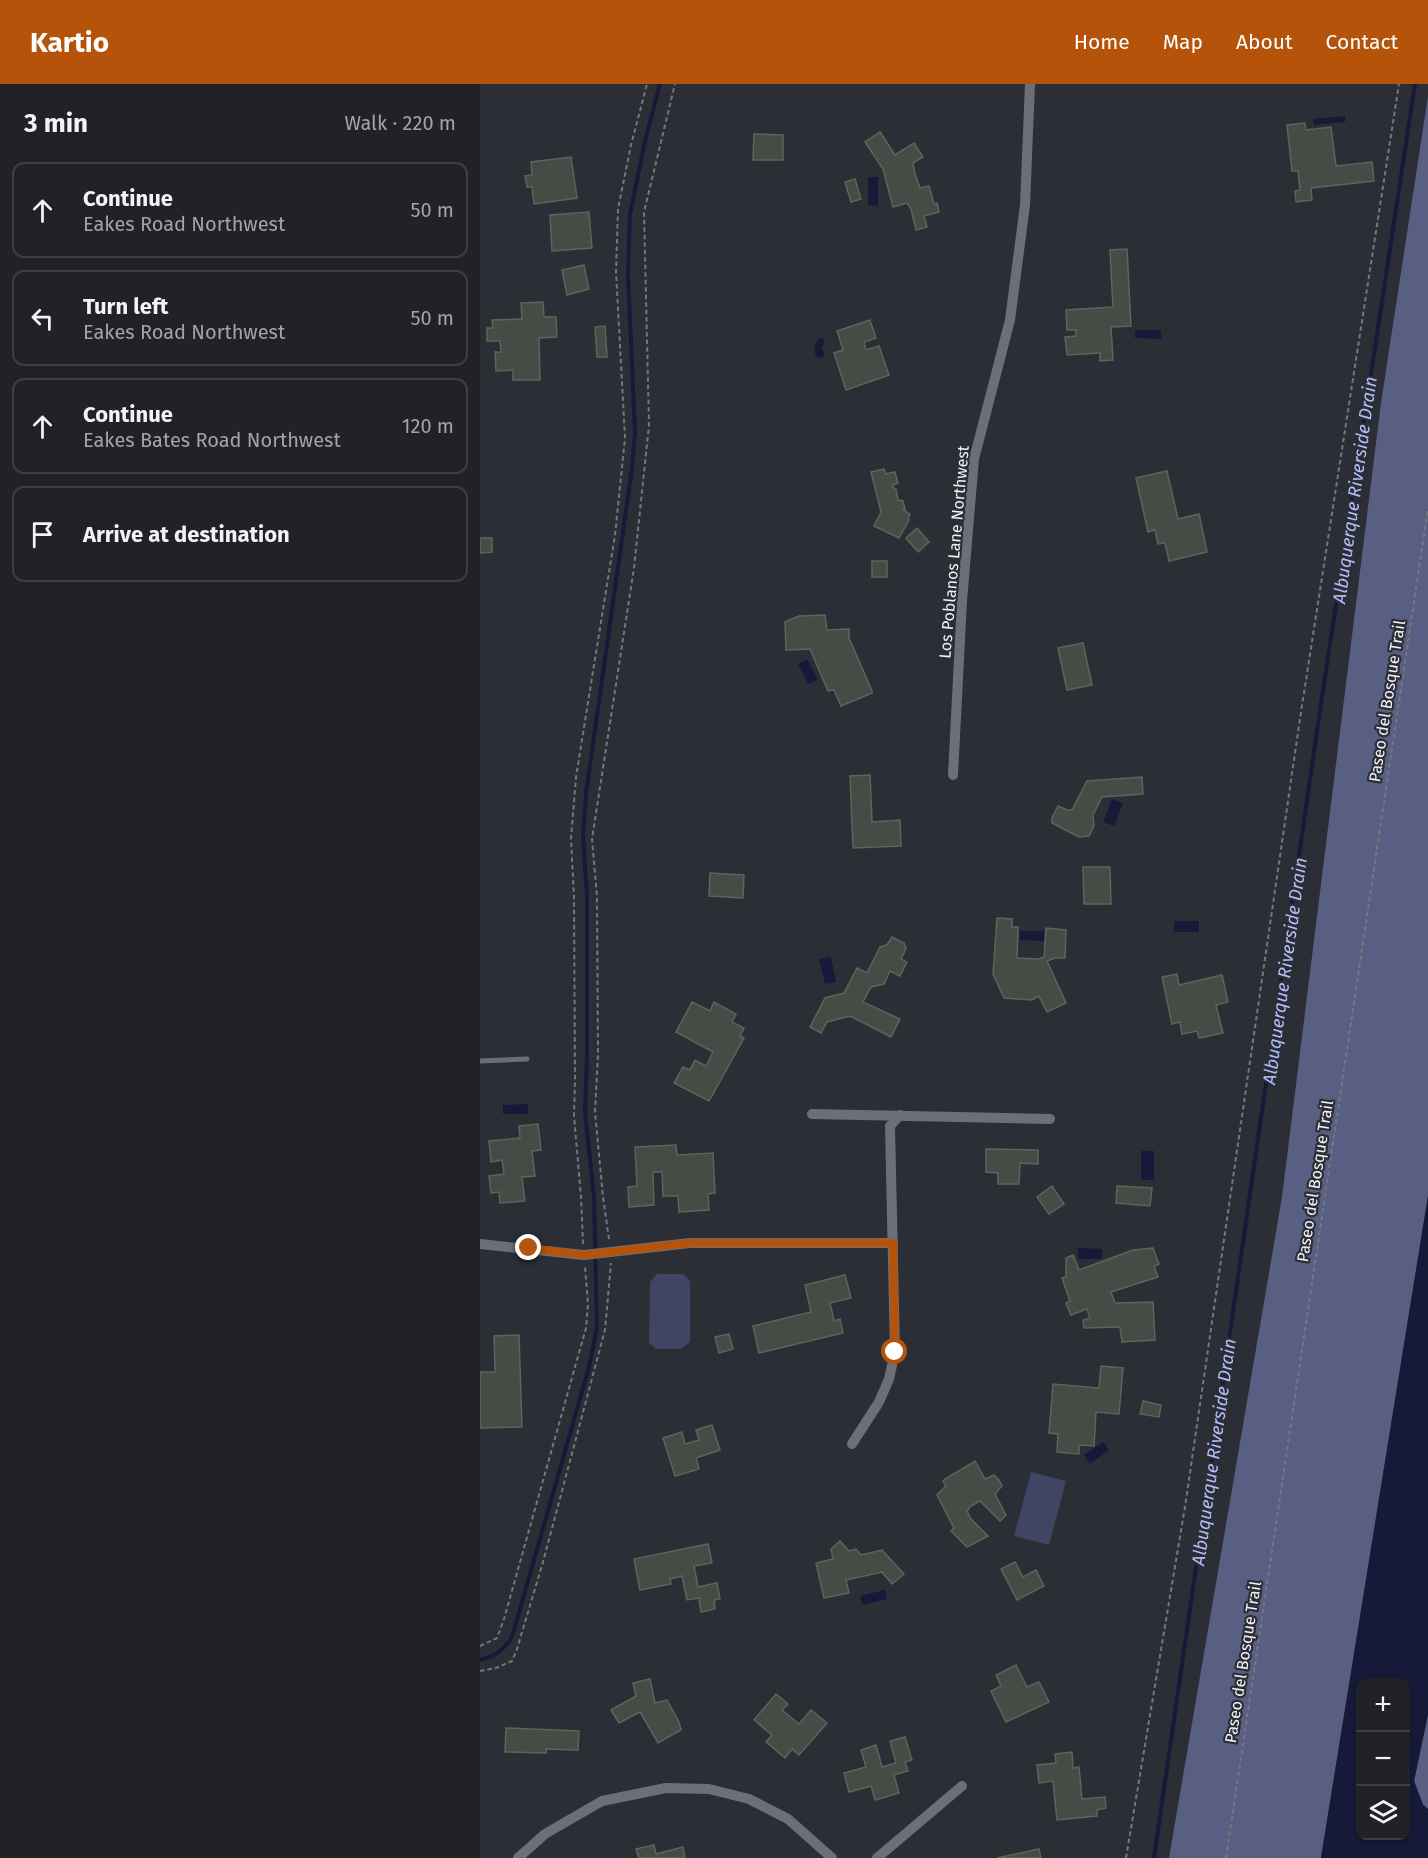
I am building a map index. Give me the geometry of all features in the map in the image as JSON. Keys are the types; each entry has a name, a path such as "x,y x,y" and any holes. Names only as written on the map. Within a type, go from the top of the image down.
{"street":[{"name":"Los Poblanos Lane Northwest","path":"952,775 962,601 974,459 1010,320 1025,205 1030,84"},
{"path":"812,1114 900,1114 1050,1119"},
{"path":"852,1444 879,1402 889,1379 895,1352 890,1126 900,1114"},
{"path":"480,1244 584,1255 690,1243 893,1243"},
{"path":"877,1858 962,1786"},
{"path":"518,1858 544,1834 602,1802 666,1788 709,1789 749,1799 788,1819 832,1858"}],"lane":[{"path":"480,1061 527,1059"}],"path":[{"path":"480,1646 497,1638 504,1619 586,1328 588,1304 582,1197 574,1116 574,898 571,839 576,777 615,535 625,438 616,272 618,209 631,145 647,84"},
{"path":"480,1671 496,1668 512,1661 517,1649 543,1562 605,1330 611,1253 595,1112 598,1055 597,908 592,839 634,568 649,425 644,212 675,84"},
{"path":"1126,1858 1185,1508 1300,724 1399,84"},
{"name":"Paseo del Bosque Trail","path":"1226,1858 1428,508"}],"shaded area":[{"path":"1428,96 1428,1196 1321,1858 1169,1858 1282,1197 1381,403"},
{"path":"1345,116 1345,122 1314,125 1313,119"},
{"path":"868,177 878,177 878,206 868,205"},
{"path":"1135,330 1161,330 1161,339 1135,338"},
{"path":"822,337 825,341 822,348 825,354 819,358 814,348"},
{"path":"807,659 818,679 808,684 798,664"},
{"path":"1112,799 1123,803 1114,826 1103,822"},
{"path":"1174,921 1199,921 1199,932 1174,932"},
{"path":"1020,931 1044,931 1045,941 1020,940"},
{"path":"831,957 836,982 825,984 819,959"},
{"path":"528,1104 528,1114 503,1114 503,1105"},
{"path":"1141,1151 1154,1151 1154,1180 1141,1180"},
{"path":"1428,1196 1428,1714 1414,1781 1423,1805 1428,1809 1428,1858 1321,1858"},
{"path":"1078,1248 1102,1249 1102,1259 1078,1259"},
{"path":"657,1274 683,1274 690,1281 690,1342 681,1349 656,1349 649,1343 650,1282"},
{"path":"1103,1442 1109,1450 1090,1464 1084,1455"},
{"path":"1031,1472 1066,1481 1049,1545 1014,1536"},
{"path":"885,1590 887,1599 862,1605 860,1596"},
{"path":"1428,1714 1428,1809 1423,1805 1414,1781"}],"building":[{"path":"1305,123 1306,130 1331,127 1336,166 1372,162 1374,181 1311,188 1312,200 1296,202 1295,191 1300,190 1298,171 1292,171 1287,125"},
{"path":"880,132 895,155 914,143 923,157 913,163 915,174 920,188 929,186 939,212 924,216 927,227 916,230 911,209 907,203 893,207 883,169 865,142"},
{"path":"754,134 783,135 783,160 753,160"},
{"path":"571,157 577,198 534,204 532,187 527,187 525,176 532,175 531,162"},
{"path":"855,179 861,199 851,202 845,182"},
{"path":"589,212 592,248 552,251 550,215"},
{"path":"1127,249 1131,326 1111,327 1113,360 1100,361 1100,353 1067,355 1065,337 1076,336 1076,330 1067,330 1066,310 1113,307 1110,250"},
{"path":"584,265 589,289 567,295 562,270"},
{"path":"543,302 544,317 556,317 557,337 539,338 540,380 513,380 513,370 496,371 495,352 501,352 500,341 487,341 487,328 493,328 492,320 522,319 521,303"},
{"path":"870,320 876,338 864,342 866,350 879,346 889,375 846,390 834,353 843,350 837,331"},
{"path":"605,326 607,357 597,357 595,327"},
{"path":"884,469 886,474 895,472 898,483 893,485 894,489 896,489 898,500 903,501 905,509 903,510 910,514 899,538 874,526 881,512 871,472"},
{"path":"1167,471 1178,519 1199,514 1207,552 1169,561 1165,543 1158,544 1155,530 1148,532 1136,478"},
{"path":"917,528 929,542 918,552 906,538"},
{"path":"480,538 492,538 492,552 480,553"},
{"path":"872,561 887,561 887,577 872,577"},
{"path":"825,615 827,630 849,629 849,638 872,691 872,693 841,706 834,690 828,691 810,649 786,650 785,622 799,616"},
{"path":"1083,643 1092,685 1067,690 1058,648"},
{"path":"870,775 872,822 900,820 901,846 853,848 850,776"},
{"path":"1142,777 1143,794 1102,797 1093,815 1094,826 1089,836 1079,837 1052,823 1058,806 1072,810 1087,781"},
{"path":"1083,867 1110,867 1111,904 1084,904"},
{"path":"710,873 744,875 743,898 709,896"},
{"path":"997,918 1012,919 1012,927 1018,927 1017,958 1039,959 1044,957 1046,928 1066,930 1065,958 1047,961 1066,1003 1047,1012 1039,996 1032,1000 1004,998 993,974"},
{"path":"892,937 904,943 906,949 901,959 907,962 900,976 890,971 884,984 871,987 863,1002 900,1019 891,1037 850,1016 827,1022 821,1033 810,1027 825,998 844,993 857,968 867,973 880,947 887,945"},
{"path":"1177,974 1179,985 1222,975 1228,1002 1216,1005 1223,1033 1199,1038 1197,1031 1182,1034 1180,1022 1172,1024 1162,977"},
{"path":"692,1002 710,1011 714,1002 736,1014 732,1022 744,1028 740,1036 744,1038 709,1101 674,1083 683,1067 690,1070 695,1060 706,1066 713,1052 676,1032"},
{"path":"538,1124 541,1150 532,1151 535,1176 522,1177 525,1201 500,1203 499,1192 491,1193 489,1176 504,1174 502,1160 491,1162 489,1141 520,1138 519,1126"},
{"path":"676,1145 677,1155 713,1153 715,1193 708,1194 709,1210 679,1212 678,1196 663,1196 662,1172 653,1172 654,1205 629,1207 628,1187 637,1186 635,1147"},
{"path":"986,1149 1038,1150 1038,1164 1020,1163 1019,1184 998,1184 998,1173 986,1172"},
{"path":"1052,1186 1064,1204 1049,1214 1037,1197"},
{"path":"1117,1186 1152,1188 1150,1206 1116,1203"},
{"path":"1153,1248 1159,1264 1154,1266 1158,1277 1111,1292 1115,1303 1153,1302 1155,1340 1122,1342 1120,1327 1084,1328 1083,1320 1090,1318 1087,1309 1071,1315 1066,1303 1070,1301 1062,1278 1066,1277 1066,1258 1073,1255 1079,1270 1133,1250"},
{"path":"845,1275 851,1298 830,1303 834,1321 840,1319 843,1333 759,1353 753,1326 811,1312 805,1285"},
{"path":"729,1334 733,1349 719,1353 715,1337"},
{"path":"519,1335 522,1427 480,1428 480,1372 495,1372 494,1336"},
{"path":"1101,1366 1123,1368 1119,1414 1096,1412 1094,1446 1079,1445 1079,1454 1057,1452 1058,1434 1049,1433 1053,1384 1099,1388"},
{"path":"1143,1401 1161,1405 1159,1417 1140,1414"},
{"path":"712,1425 720,1450 696,1458 699,1469 675,1476 663,1438 682,1432 685,1444 699,1440 696,1430"},
{"path":"975,1461 985,1479 994,1475 999,1480 1002,1486 995,1494 1006,1515 1000,1521 980,1501 971,1506 967,1511 971,1519 988,1536 967,1547 951,1531 954,1528 937,1495 946,1486 943,1481 945,1479"},
{"path":"840,1541 849,1551 856,1549 861,1555 882,1550 904,1574 892,1584 882,1572 846,1580 849,1593 824,1598 816,1563 833,1559 831,1549"},
{"path":"708,1544 712,1563 694,1566 698,1587 717,1583 720,1599 714,1600 715,1609 701,1612 699,1598 687,1600 682,1576 670,1579 671,1584 640,1590 634,1559"},
{"path":"1015,1562 1023,1577 1036,1570 1044,1586 1017,1600 1001,1569"},
{"path":"1016,1665 1027,1687 1039,1682 1049,1702 1006,1722 991,1691 1001,1686 996,1675"},
{"path":"650,1679 655,1703 667,1700 681,1730 658,1743 640,1712 619,1723 611,1710 636,1696 633,1683"},
{"path":"776,1694 788,1704 782,1710 799,1724 811,1710 827,1723 799,1755 792,1749 785,1758 766,1742 772,1735 754,1720"},
{"path":"506,1728 579,1731 578,1750 546,1749 546,1753 505,1752"},
{"path":"905,1737 912,1760 905,1762 908,1771 894,1775 899,1793 875,1800 871,1786 849,1792 844,1773 866,1767 861,1750 876,1745 882,1767 896,1763 890,1741"},
{"path":"1072,1752 1073,1768 1079,1767 1082,1799 1105,1797 1106,1808 1097,1810 1097,1816 1057,1820 1053,1781 1039,1783 1037,1765 1056,1763 1055,1754"},
{"path":"654,1845 656,1854 683,1847 685,1858 639,1858 636,1849"},
{"path":"1039,1849 1041,1858 997,1858"}],"waterway":[{"path":"480,1660 498,1652 512,1637 589,1367 597,1328 594,1197 585,1113 587,896 583,837 586,793 635,433 628,275 630,214 660,84"},
{"name":"Albuquerque Riverside Drain","path":"1154,1858 1320,710 1415,84"}],"route":[{"path":"529,1248 584,1255 690,1243 893,1243 895,1352"}]}
